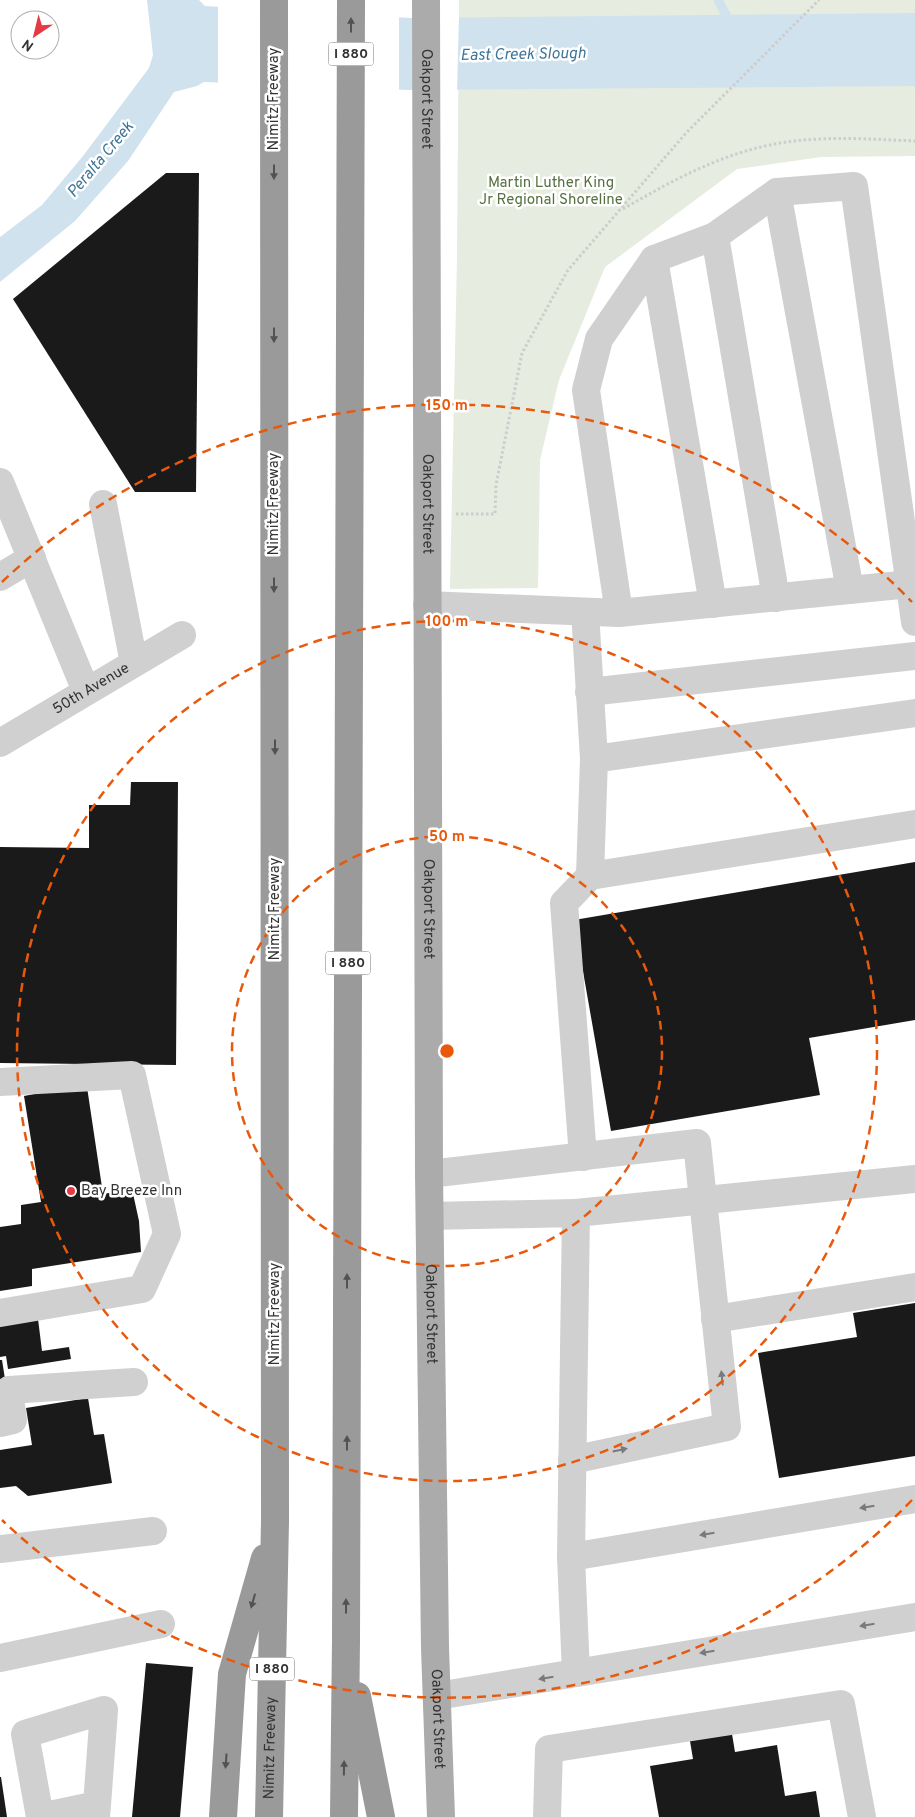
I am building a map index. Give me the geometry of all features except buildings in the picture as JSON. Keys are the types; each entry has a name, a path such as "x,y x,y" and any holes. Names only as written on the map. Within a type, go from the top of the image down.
{"highway":[{"name":"Nimitz Freeway","path":"270,1817 275,1521 274,0"},
{"name":"I 880","path":"344,1817 351,0"},
{"path":"222,1817 232,1674 275,1521"},
{"path":"346,1640 380,1817"}],"main road":[{"name":"Oakport Street","path":"426,0 430,1216 435,1648 441,1817"}],"street":[{"path":"619,613 586,390 599,339 654,259 715,236 777,192 854,186 915,622"},
{"path":"777,192 850,590"},
{"path":"715,236 776,598"},
{"path":"654,259 713,604"},
{"path":"0,482 86,691"},
{"path":"102,504 134,663"},
{"path":"0,577 32,558"},
{"path":"427,605 619,613 910,584"},
{"path":"585,612 594,758 590,876"},
{"name":"50th Avenue","path":"0,743 182,635"},
{"path":"589,692 915,656"},
{"path":"594,758 915,713"},
{"path":"583,1157 564,902 590,876 915,824"},
{"path":"0,1082 132,1075 167,1234 142,1289 0,1313"},
{"path":"430,1174 697,1143 727,1427 572,1460"},
{"path":"430,1216 576,1213 915,1179"},
{"path":"576,1213 571,1557 576,1673"},
{"path":"715,1319 915,1287"},
{"path":"0,1423 13,1420 9,1390 134,1382"},
{"path":"571,1557 915,1499"},
{"path":"0,1549 153,1530"},
{"path":"437,1696 915,1617"},
{"path":"0,1658 161,1624"},
{"path":"547,1817 549,1750 841,1704 862,1817"}],"path":[{"path":"428,513 495,514 496,485 522,353 568,270 686,133 819,0"},
{"path":"620,210 688,172 739,152 770,144 804,140 915,141"}],"green space":[{"name":"Martin Luther King Jr Regional Shoreline","path":"459,0 915,0 915,156 821,157 737,169 605,267 559,380 540,460 538,588 450,589 457,258"}],"water":[{"path":"147,0 199,0 205,6 411,18 915,13 915,86 409,90 204,82 197,86 174,92 128,161 75,221 0,282 0,237 42,205 83,156 149,68 153,55"}],"pier":[{"path":"218,4 399,14 399,93 218,85"},
{"path":"416,15 459,15 457,93 415,93"}],"waterway":[{"path":"718,0 731,24"}],"place":[{"name":"Bay Breeze Inn","path":"71,1191"}],"water label":[{"name":"East Creek Slough","path":"523,55"},
{"name":"Peralta Creek","path":"101,160"}]}
